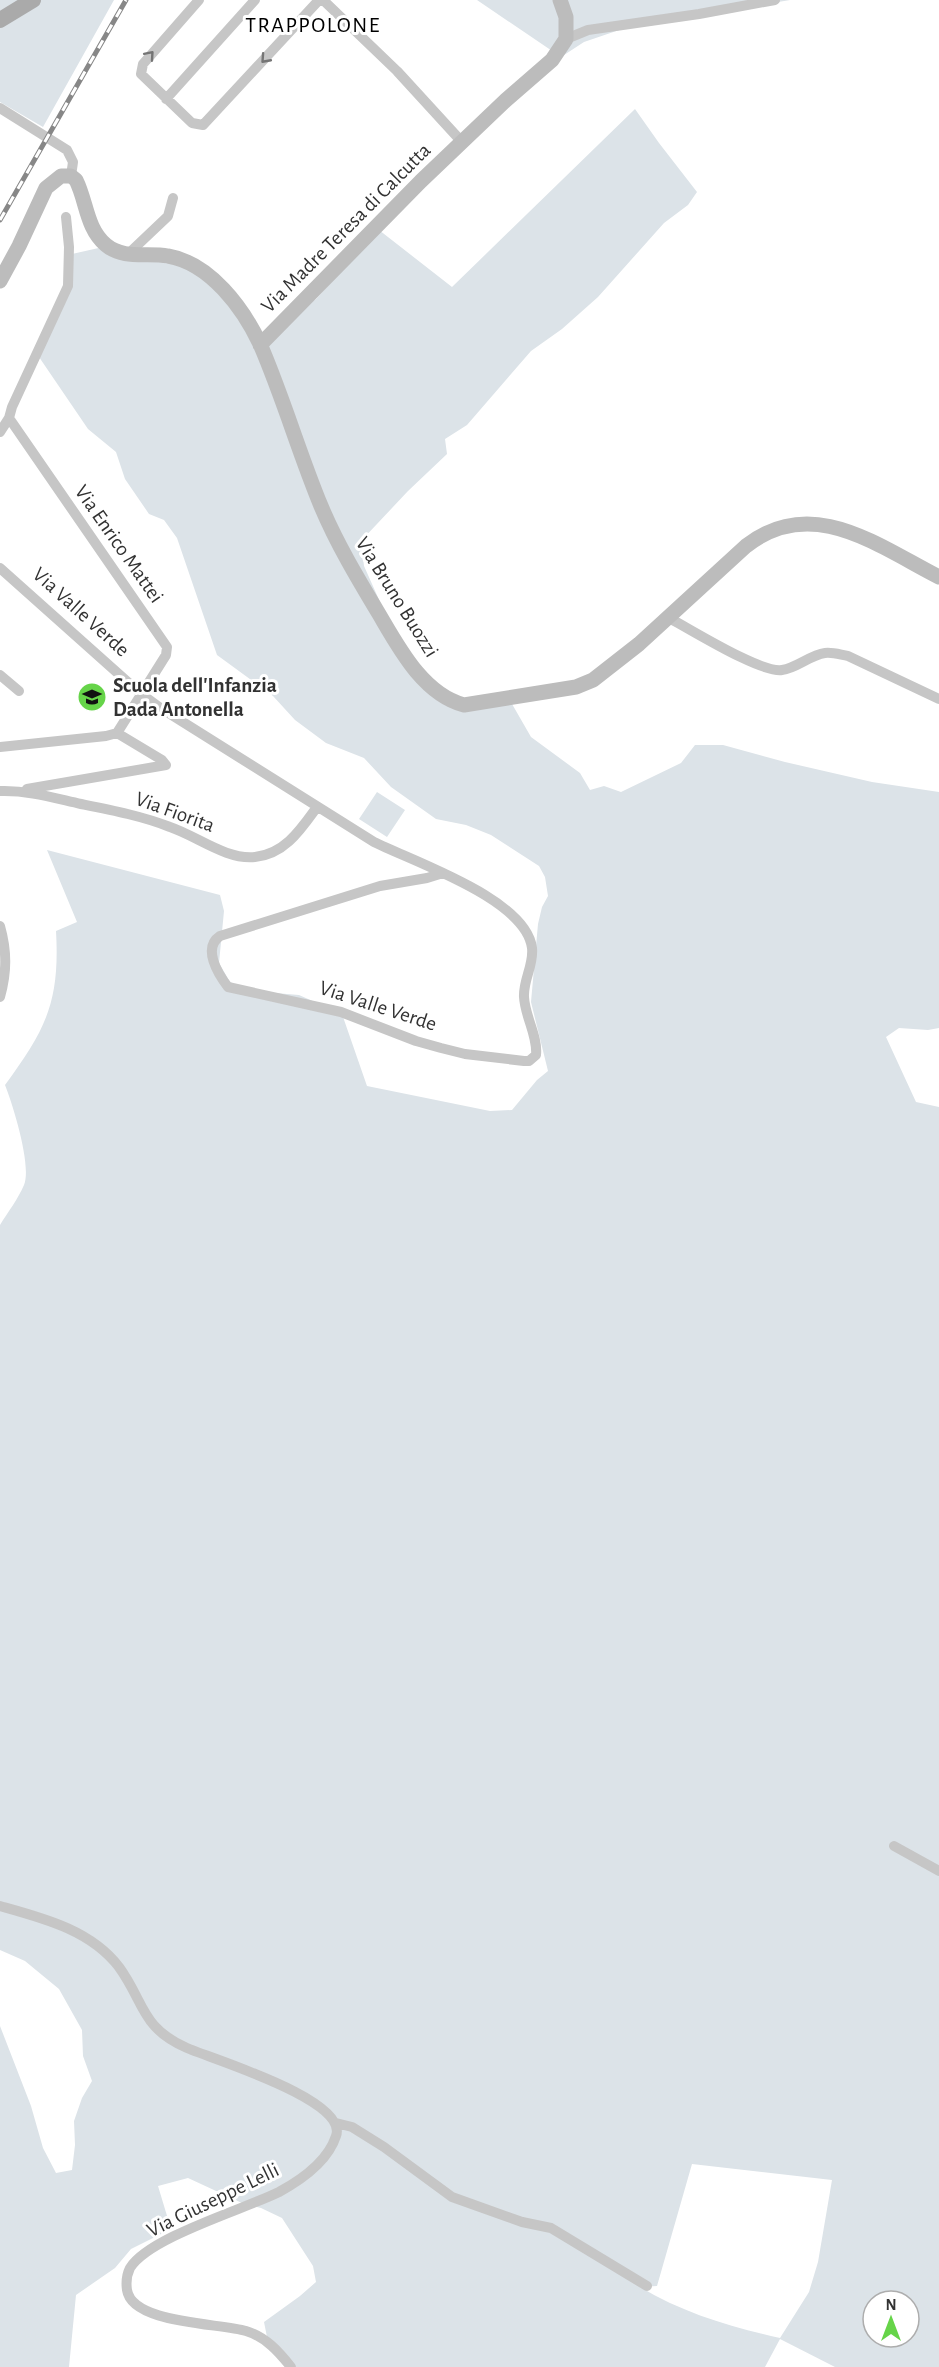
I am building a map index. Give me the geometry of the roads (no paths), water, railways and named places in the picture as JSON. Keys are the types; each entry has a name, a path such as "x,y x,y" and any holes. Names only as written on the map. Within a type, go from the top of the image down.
{"main road":[{"path":"0,20 33,0"}],"street":[{"name":"Via Madre Teresa di Calcutta","path":"199,0 143,64 141,74 192,123 203,125 321,0 397,71 462,141"},
{"path":"166,99 255,0"},
{"path":"560,0 566,17 566,39 588,30 775,0"},
{"name":"Via Madre Teresa di Calcutta","path":"260,345 462,141 545,67 566,39"},
{"name":"Via Bruno Buozzi","path":"0,108 67,150 72,157 71,176 79,187 91,226 108,246 128,254 168,255 186,262 205,273 238,307 260,345 321,507 342,550 394,640 415,670 453,702 464,705 576,687 610,669 758,536 783,527 815,524 843,528 939,577"},
{"path":"0,281 46,188 58,177 71,176"},
{"path":"128,254 168,216 173,198"},
{"path":"0,432 9,418 68,286 66,217"},
{"name":"Via Enrico Mattei","path":"9,418 167,647 166,655 140,693"},
{"name":"Via Valle Verde","path":"0,568 140,693 199,733 374,842 405,858 443,873 476,889 503,908 523,927 530,940 532,958 525,978 524,996 536,1050 534,1059 529,1061 465,1054 416,1041 341,1012 228,987 213,957 213,944 220,936 360,891 443,873"},
{"path":"669,618 766,669 784,670 826,653 842,655 939,699"},
{"path":"0,675 19,690"},
{"path":"0,747 117,733 140,693"},
{"path":"18,790 166,765 162,760 117,733"},
{"name":"Via Fiorita","path":"0,791 18,790 169,826 243,857 264,855 288,843 317,807"},
{"path":"0,926 6,953 0,997"},
{"path":"894,1846 939,1871"},
{"path":"0,1906 62,1925 85,1937 118,1966 154,2027 166,2037 191,2050 293,2091 321,2108 336,2123 352,2127 384,2147 452,2197 522,2222 551,2228 646,2286"},
{"name":"Via Giuseppe Lelli","path":"291,2367 277,2349 246,2331 174,2320 138,2305 131,2300 127,2292 126,2279 129,2269 150,2251 187,2230 277,2193 308,2174 321,2161 336,2138 338,2130 336,2123"}],"railway":[{"path":"0,220 126,0"}],"place":[{"name":"Scuola dell'Infanzia Dada Antonella","path":"92,697"}],"district":[{"name":"TRAPPOLONE","path":"313,25"}]}
